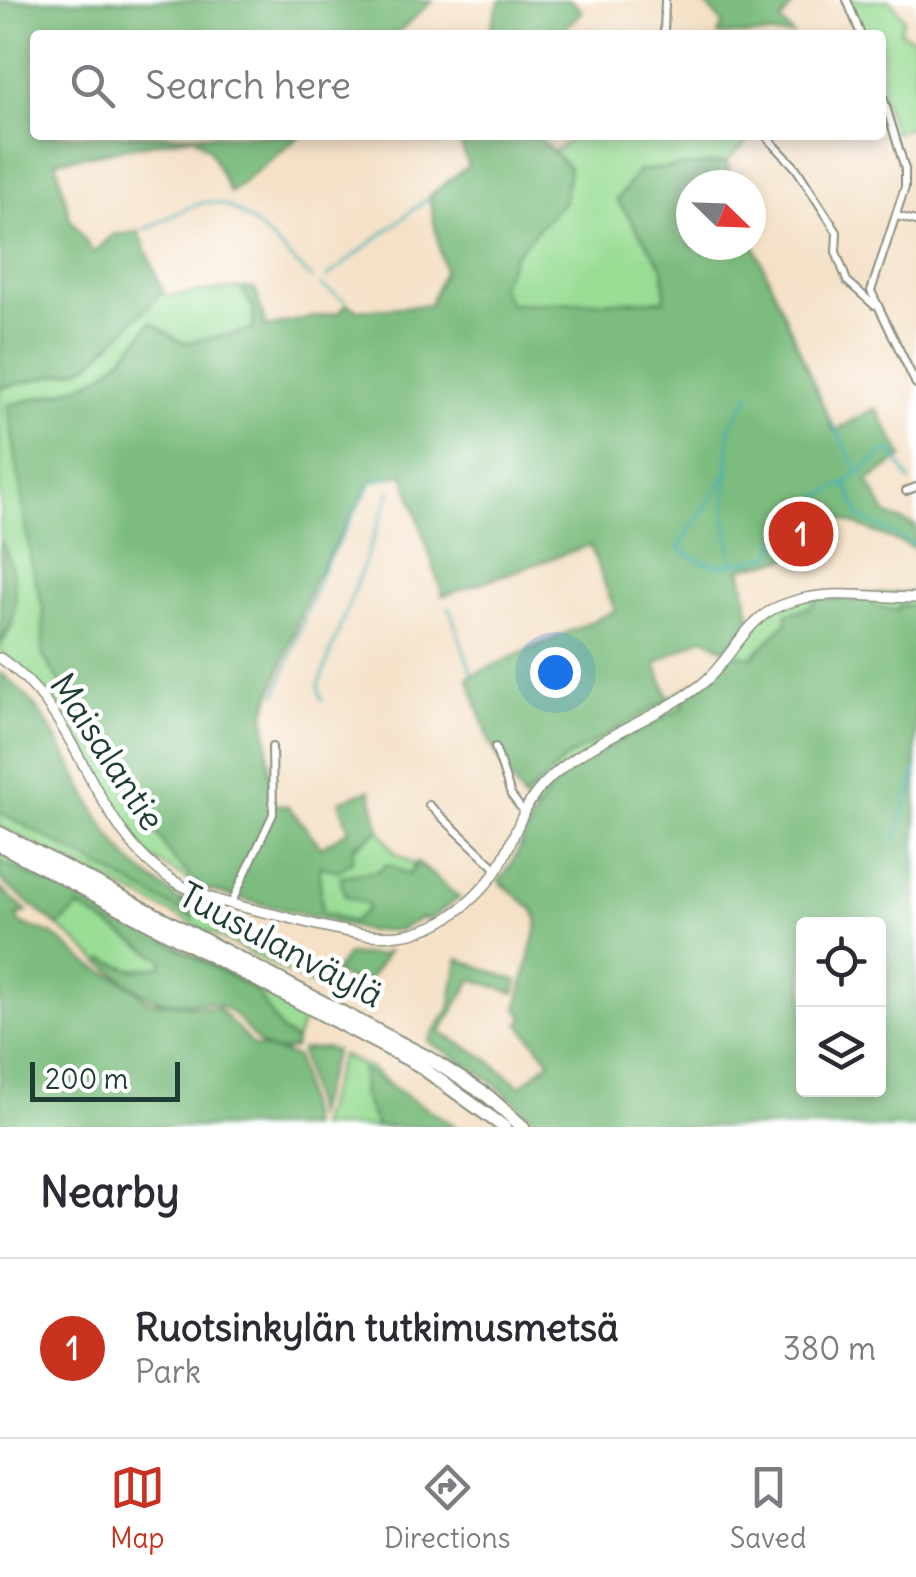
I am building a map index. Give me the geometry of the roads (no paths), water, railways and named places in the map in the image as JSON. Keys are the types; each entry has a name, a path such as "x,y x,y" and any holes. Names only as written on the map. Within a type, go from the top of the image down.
{"highway":[{"name":"Tuusulanväylä","path":"0,833 417,1064 504,1127"},
{"name":"Tuusulanväylä","path":"0,845 95,885 428,1058 488,1096 523,1127"}],"main road":[{"name":"Maisalantie","path":"0,658 54,709 138,852 183,887 230,904 358,936 396,937 428,930 453,916 498,870 524,812 540,788 562,768 702,684 746,631 778,606 827,594 916,598"}],"street":[{"path":"664,30 665,0"},
{"path":"848,0 859,30"},
{"path":"886,106 905,169 904,201 871,283 875,305 916,384"},
{"path":"770,140 796,168 837,232 836,252 847,281 875,305"},
{"path":"897,216 916,221"},
{"path":"906,491 916,487"},
{"path":"495,747 511,795 524,812"},
{"path":"230,904 273,814 272,748"},
{"path":"430,805 498,870"}],"waterway":[{"path":"326,278 427,199"},
{"path":"144,230 193,206 221,204 250,220 313,279"},
{"path":"320,285 346,301"},
{"path":"733,564 725,516 730,428 750,393"},
{"path":"831,420 858,471"},
{"path":"811,501 846,483 890,448 910,481"},
{"path":"728,473 679,547 702,561 724,565 773,555 781,533 806,503"},
{"path":"277,693 322,571 372,482 391,477"},
{"path":"846,484 861,518 916,545"},
{"path":"322,700 318,687 391,490"},
{"path":"449,607 472,674"},
{"path":"896,840 916,770"}],"place":[{"name":"Ruotsinkylän tutkimusmetsä","path":"801,534"}]}
